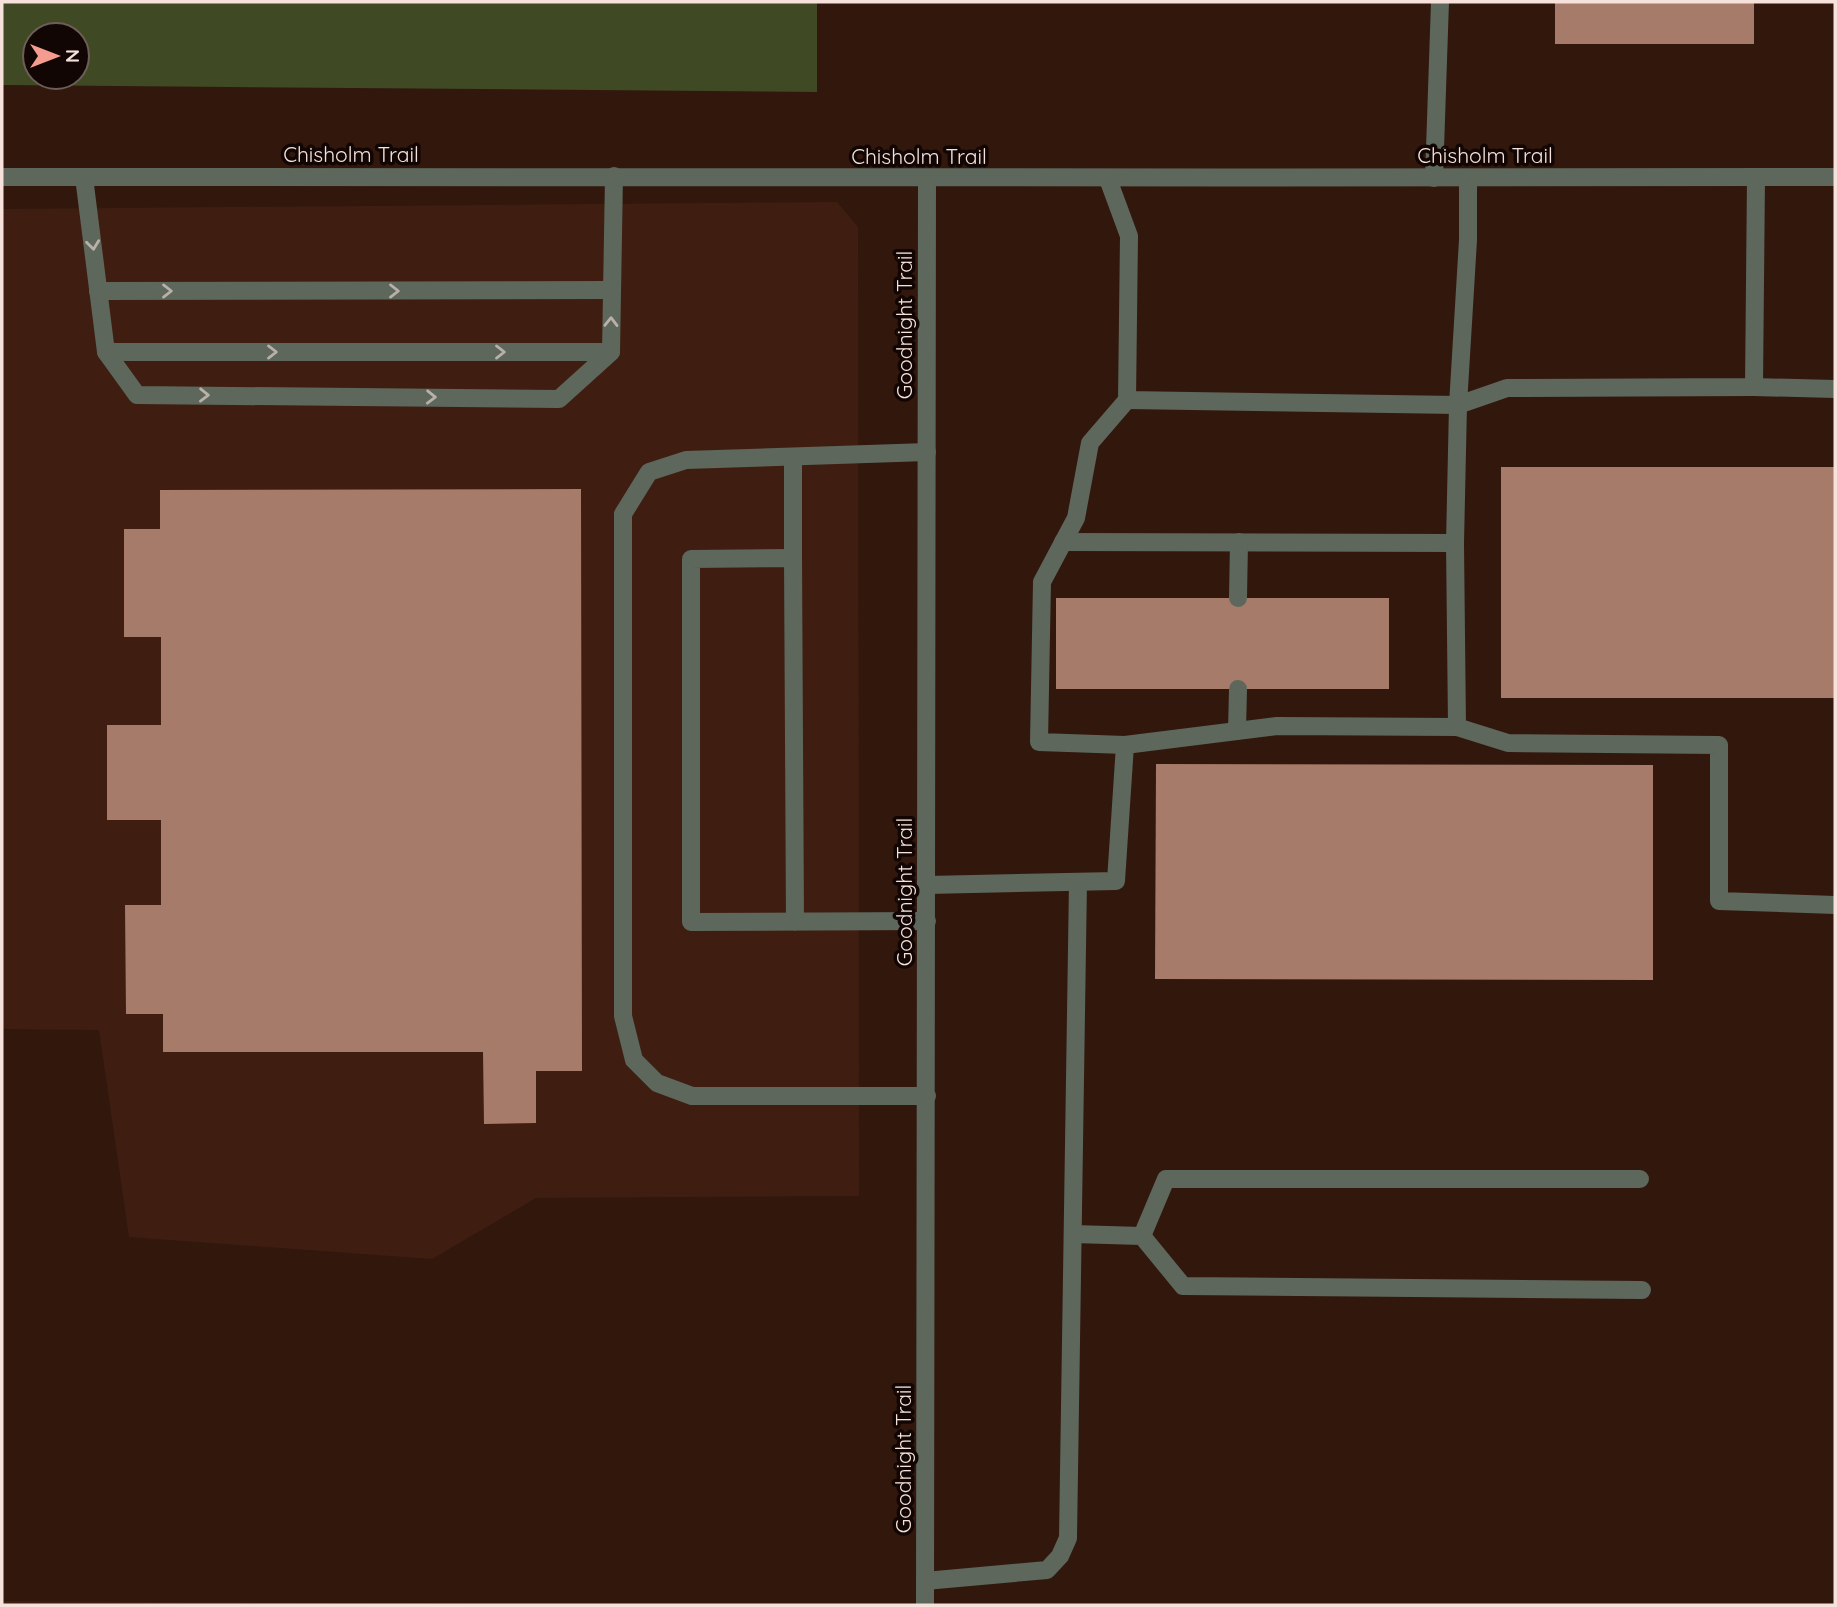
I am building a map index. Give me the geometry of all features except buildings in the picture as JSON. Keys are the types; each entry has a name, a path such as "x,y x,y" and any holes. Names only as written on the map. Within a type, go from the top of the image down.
{"street":[{"path":"1434,178 1440,2"},
{"path":"84,177 106,352 137,395 559,399 611,352 614,176"},
{"name":"Chisholm Trail","path":"2,177 1835,177"},
{"path":"1754,387 1756,177"},
{"path":"1457,727 1455,543 1458,405 1468,240 1468,178"},
{"name":"Goodnight Trail","path":"925,1605 927,179"},
{"path":"1108,179 1129,236 1127,400 1090,443 1076,518 1042,582 1039,742 1125,745 1277,726 1457,727 1508,743 1719,745 1719,901 1835,905"},
{"path":"98,291 612,290"},
{"path":"106,352 611,352"},
{"path":"1127,400 1458,405 1507,388 1835,389"},
{"path":"926,1096 692,1096 657,1083 634,1060 623,1016 623,513 649,472 686,460 927,452"},
{"path":"793,457 794,922"},
{"path":"1063,542 1455,543"},
{"path":"1238,598 1239,542"},
{"path":"793,558 691,559 691,922 926,921"},
{"path":"1237,731 1238,690"},
{"path":"926,885 1116,881 1125,745"},
{"path":"925,1581 1047,1570 1060,1556 1068,1538 1078,882"},
{"path":"1142,1236 1166,1179 1640,1179"},
{"path":"1073,1234 1142,1236 1183,1286 1642,1290"}],"shaded area":[{"path":"837,202 858,227 859,1196 536,1198 432,1259 129,1237 99,1030 2,1029 2,209"},
{"path":"2,1601 672,1605 2,1605"}],"green space":[{"path":"2,2 817,2 817,92 91,86 91,21 21,21 21,85 2,85"}]}
